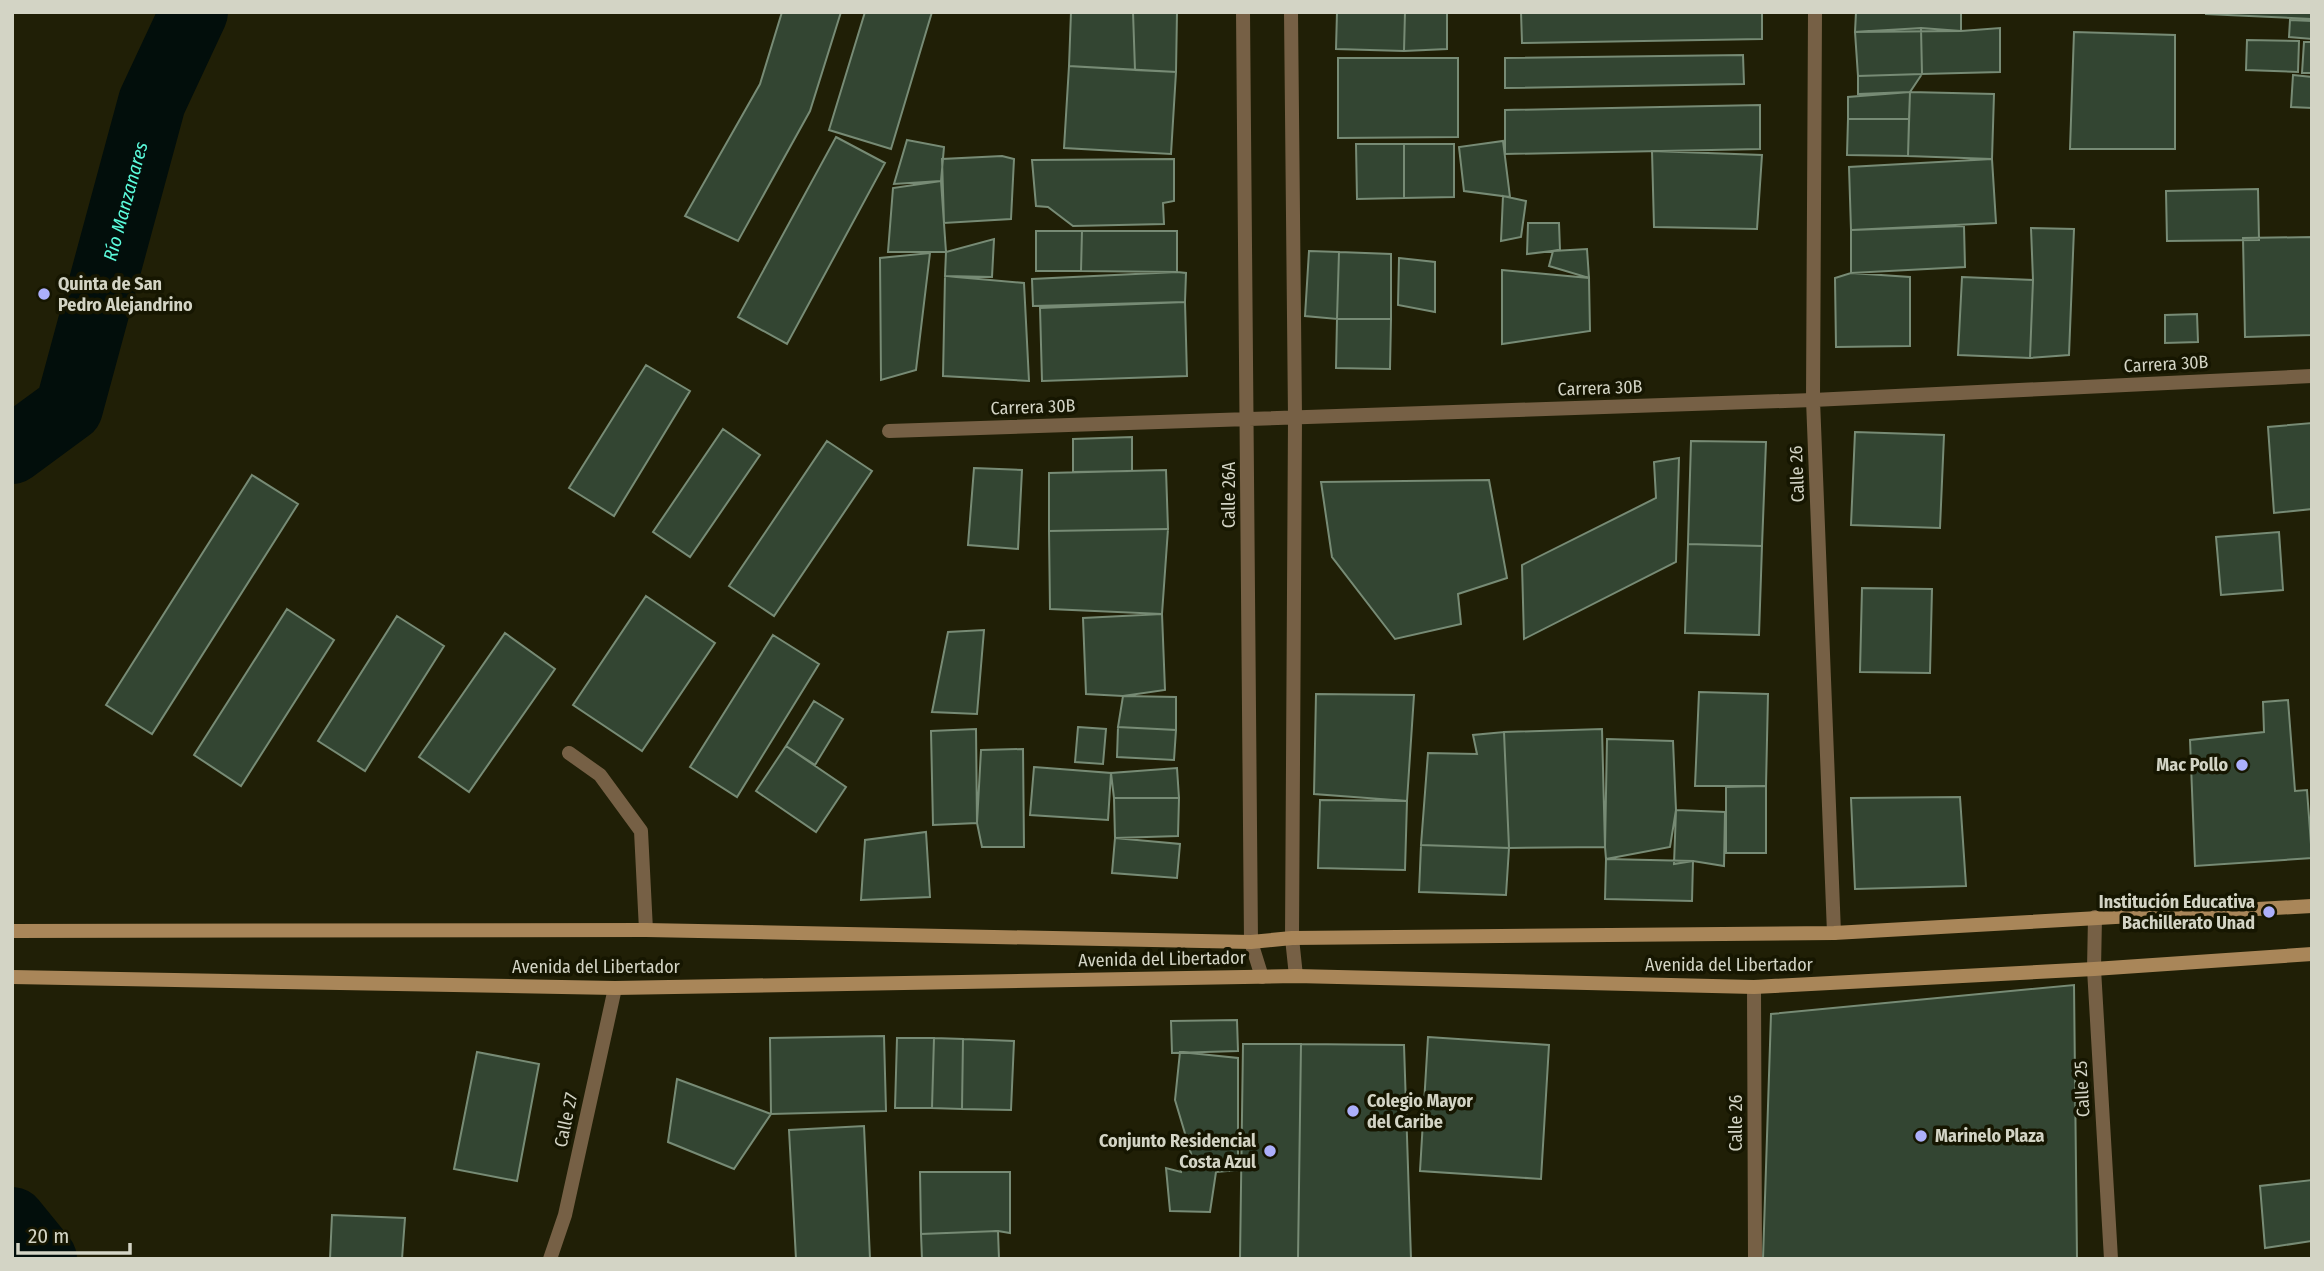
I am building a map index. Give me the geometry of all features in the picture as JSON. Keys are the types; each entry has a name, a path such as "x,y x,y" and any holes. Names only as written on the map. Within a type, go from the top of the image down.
{"main road":[{"name":"Avenida del Libertador","path":"12,931 646,930 1251,942 1292,938 1834,933 2312,906"},
{"name":"Avenida del Libertador","path":"12,977 615,988 1296,976 1754,987 2094,969 2312,954"}],"street":[{"name":"Calle 26A","path":"1243,12 1251,942 1262,977"},
{"path":"1291,12 1295,418 1292,938 1296,976"},
{"name":"Calle 26","path":"1815,12 1813,400 1834,933"},
{"name":"Carrera 30B","path":"888,431 1813,400 2312,376"},
{"path":"569,753 600,775 641,831 646,930"},
{"name":"Calle 25","path":"2095,917 2094,969 2111,1259"},
{"name":"Calle 26","path":"1754,987 1755,1259"},
{"name":"Calle 27","path":"550,1259 565,1215 615,988"}],"building":[{"path":"782,12 841,12 810,111 738,241 685,216 760,84"},
{"path":"865,12 932,12 891,149 829,130"},
{"path":"1071,12 1133,12 1135,70 1069,66"},
{"path":"1133,12 1177,12 1176,72 1135,70"},
{"path":"1337,12 1405,12 1404,51 1336,49"},
{"path":"1405,12 1447,12 1447,49 1404,51"},
{"path":"1521,12 1762,12 1762,39 1522,43"},
{"path":"1856,12 1961,12 1961,31 1855,32"},
{"path":"2312,12 2312,19 2206,14"},
{"path":"2290,20 2312,21 2312,39 2289,37"},
{"path":"1921,28 1961,31 2000,28 2000,72 1922,74"},
{"path":"1921,28 1922,74 1858,76 1855,32"},
{"path":"2074,32 2175,35 2175,149 2070,149"},
{"path":"2247,40 2299,41 2298,72 2246,70"},
{"path":"2304,42 2312,42 2312,73 2302,73"},
{"path":"1743,55 1744,84 1505,88 1505,58"},
{"path":"1338,58 1458,58 1458,137 1338,138"},
{"path":"1069,66 1176,72 1171,154 1064,148"},
{"path":"1922,74 1910,92 1858,94 1858,76"},
{"path":"2293,75 2312,77 2312,108 2291,107"},
{"path":"1910,92 1994,94 1992,159 1908,156"},
{"path":"1910,92 1909,119 1848,119 1848,97"},
{"path":"1760,105 1760,149 1505,154 1505,110"},
{"path":"1848,119 1909,119 1908,156 1847,155"},
{"path":"836,137 885,163 787,344 738,317"},
{"path":"907,140 944,147 941,181 894,184"},
{"path":"1503,141 1510,197 1464,191 1459,147"},
{"path":"1356,144 1404,144 1404,198 1357,199"},
{"path":"1404,144 1454,144 1454,197 1404,198"},
{"path":"1652,151 1762,155 1757,229 1654,227"},
{"path":"1002,156 1014,159 1011,219 944,223 942,159"},
{"path":"1174,159 1174,201 1163,203 1164,224 1073,226 1048,207 1036,206 1032,160"},
{"path":"1992,159 1996,223 1851,230 1849,167"},
{"path":"941,181 946,252 888,252 893,188"},
{"path":"2258,189 2259,240 2167,241 2166,191"},
{"path":"1503,196 1526,201 1521,237 1501,241"},
{"path":"1528,223 1559,223 1560,250 1527,254"},
{"path":"1964,226 1965,267 1851,273 1851,230"},
{"path":"2031,228 2074,229 2069,355 2030,358 2033,280"},
{"path":"1036,231 1082,231 1081,271 1036,271"},
{"path":"1082,231 1177,231 1177,272 1081,271"},
{"path":"2312,237 2312,335 2245,337 2243,238"},
{"path":"994,239 992,277 945,276 946,252"},
{"path":"1587,249 1589,278 1549,266 1553,251"},
{"path":"1309,251 1339,252 1337,319 1305,316"},
{"path":"1339,252 1391,254 1391,319 1337,319"},
{"path":"930,253 916,370 881,380 880,258"},
{"path":"1399,258 1435,262 1435,312 1398,305"},
{"path":"1502,270 1589,278 1590,331 1502,344"},
{"path":"1186,273 1185,302 1033,306 1032,279"},
{"path":"1851,273 1910,277 1910,346 1836,347 1835,278"},
{"path":"945,276 1024,283 1029,381 943,376"},
{"path":"1962,277 2033,280 2030,358 1958,355"},
{"path":"1185,302 1187,376 1042,381 1040,308"},
{"path":"2197,314 2198,342 2165,343 2165,315"},
{"path":"1337,319 1391,319 1390,369 1336,368"},
{"path":"646,365 690,391 614,516 569,488"},
{"path":"2312,423 2312,509 2274,513 2268,427"},
{"path":"723,429 760,455 690,557 653,532"},
{"path":"1855,432 1944,435 1940,528 1851,525"},
{"path":"1132,437 1132,471 1073,472 1073,439"},
{"path":"827,441 872,471 774,616 729,586"},
{"path":"1691,441 1766,442 1762,546 1688,544"},
{"path":"1679,458 1676,562 1524,639 1522,565 1656,498 1654,462"},
{"path":"974,468 1022,470 1018,549 968,545"},
{"path":"1166,470 1168,529 1049,531 1049,473"},
{"path":"252,475 298,504 152,734 106,705"},
{"path":"1489,480 1507,578 1458,594 1461,624 1395,639 1332,557 1321,482"},
{"path":"1168,529 1162,614 1050,609 1049,531"},
{"path":"2279,532 2283,590 2221,595 2216,537"},
{"path":"1688,544 1762,546 1759,635 1685,633"},
{"path":"1862,588 1932,589 1930,673 1860,672"},
{"path":"646,596 715,643 642,751 573,705"},
{"path":"287,609 334,640 241,786 194,755"},
{"path":"1162,614 1165,690 1123,696 1086,694 1083,618"},
{"path":"397,616 444,646 365,771 318,741"},
{"path":"984,630 977,714 932,712 948,632"},
{"path":"505,633 555,669 469,792 419,757"},
{"path":"773,635 819,664 737,797 690,767"},
{"path":"1699,692 1768,694 1766,786 1695,786"},
{"path":"1316,694 1414,695 1407,801 1314,794"},
{"path":"1123,696 1176,697 1176,730 1118,727"},
{"name":"Mac Pollo","path":"2288,700 2295,791 2307,790 2312,858 2195,866 2190,740 2264,732 2263,702"},
{"path":"814,701 843,719 815,765 786,746"},
{"path":"1078,727 1106,729 1103,764 1075,762"},
{"path":"1118,727 1176,730 1174,760 1117,757"},
{"path":"976,729 977,823 933,825 931,731"},
{"path":"1602,729 1605,847 1509,848 1504,732"},
{"path":"1504,732 1509,848 1421,845 1428,753 1477,754 1473,735"},
{"path":"1607,739 1673,741 1676,810 1670,847 1606,859"},
{"path":"786,746 846,787 816,832 756,791"},
{"path":"1023,749 1024,847 982,847 977,823 981,750"},
{"path":"1034,767 1111,773 1108,820 1030,815"},
{"path":"1177,768 1179,798 1114,798 1111,773"},
{"path":"1766,786 1766,853 1726,853 1726,787"},
{"path":"1960,797 1966,886 1855,889 1851,798"},
{"path":"1114,798 1179,798 1178,836 1115,838"},
{"path":"1320,800 1407,801 1405,870 1318,868"},
{"path":"1676,810 1725,812 1724,866 1693,861 1674,864"},
{"path":"926,832 930,897 861,900 865,840"},
{"path":"1115,838 1180,844 1177,878 1112,873"},
{"path":"1421,845 1509,848 1506,895 1419,892"},
{"path":"1606,859 1693,861 1692,901 1605,899"},
{"name":"Marinelo Plaza","path":"2074,985 2077,1259 1763,1259 1771,1014"},
{"path":"1237,1020 1238,1051 1172,1053 1171,1021"},
{"path":"884,1036 886,1111 771,1114 770,1038"},
{"path":"1428,1037 1549,1045 1541,1179 1420,1171"},
{"path":"897,1038 934,1038 932,1108 895,1108"},
{"path":"934,1038 963,1039 962,1109 932,1108"},
{"path":"963,1039 1014,1041 1011,1110 962,1109"},
{"name":"Conjunto Residencial Costa Azul","path":"1243,1044 1301,1044 1298,1259 1240,1259"},
{"name":"Colegio Mayor del Caribe","path":"1301,1044 1404,1045 1411,1259 1298,1259"},
{"path":"477,1052 539,1064 517,1181 454,1169"},
{"path":"1180,1052 1238,1058 1238,1170 1216,1172 1210,1212 1170,1211 1166,1168 1181,1172 1180,1157 1195,1167 1175,1100"},
{"path":"677,1079 771,1114 734,1169 668,1142"},
{"path":"864,1126 870,1259 796,1259 789,1130"},
{"path":"920,1172 1010,1172 1010,1233 998,1231 921,1234"},
{"path":"2312,1180 2312,1241 2265,1248 2260,1186"},
{"path":"332,1215 405,1218 402,1259 330,1259"},
{"path":"998,1231 999,1259 922,1259 921,1234"}],"waterway":[{"name":"Río Manzanares","path":"12,450 69,408 152,102 194,12"},
{"name":"Río Manzanares","path":"12,1221 43,1259"}],"place":[{"name":"Quinta de San Pedro Alejandrino","path":"44,294"},
{"name":"Mac Pollo","path":"2242,765"},
{"name":"Institución Educativa Bachillerato Unad","path":"2269,912"},
{"name":"Colegio Mayor del Caribe","path":"1353,1111"},
{"name":"Marinelo Plaza","path":"1921,1136"},
{"name":"Conjunto Residencial Costa Azul","path":"1270,1151"}]}
